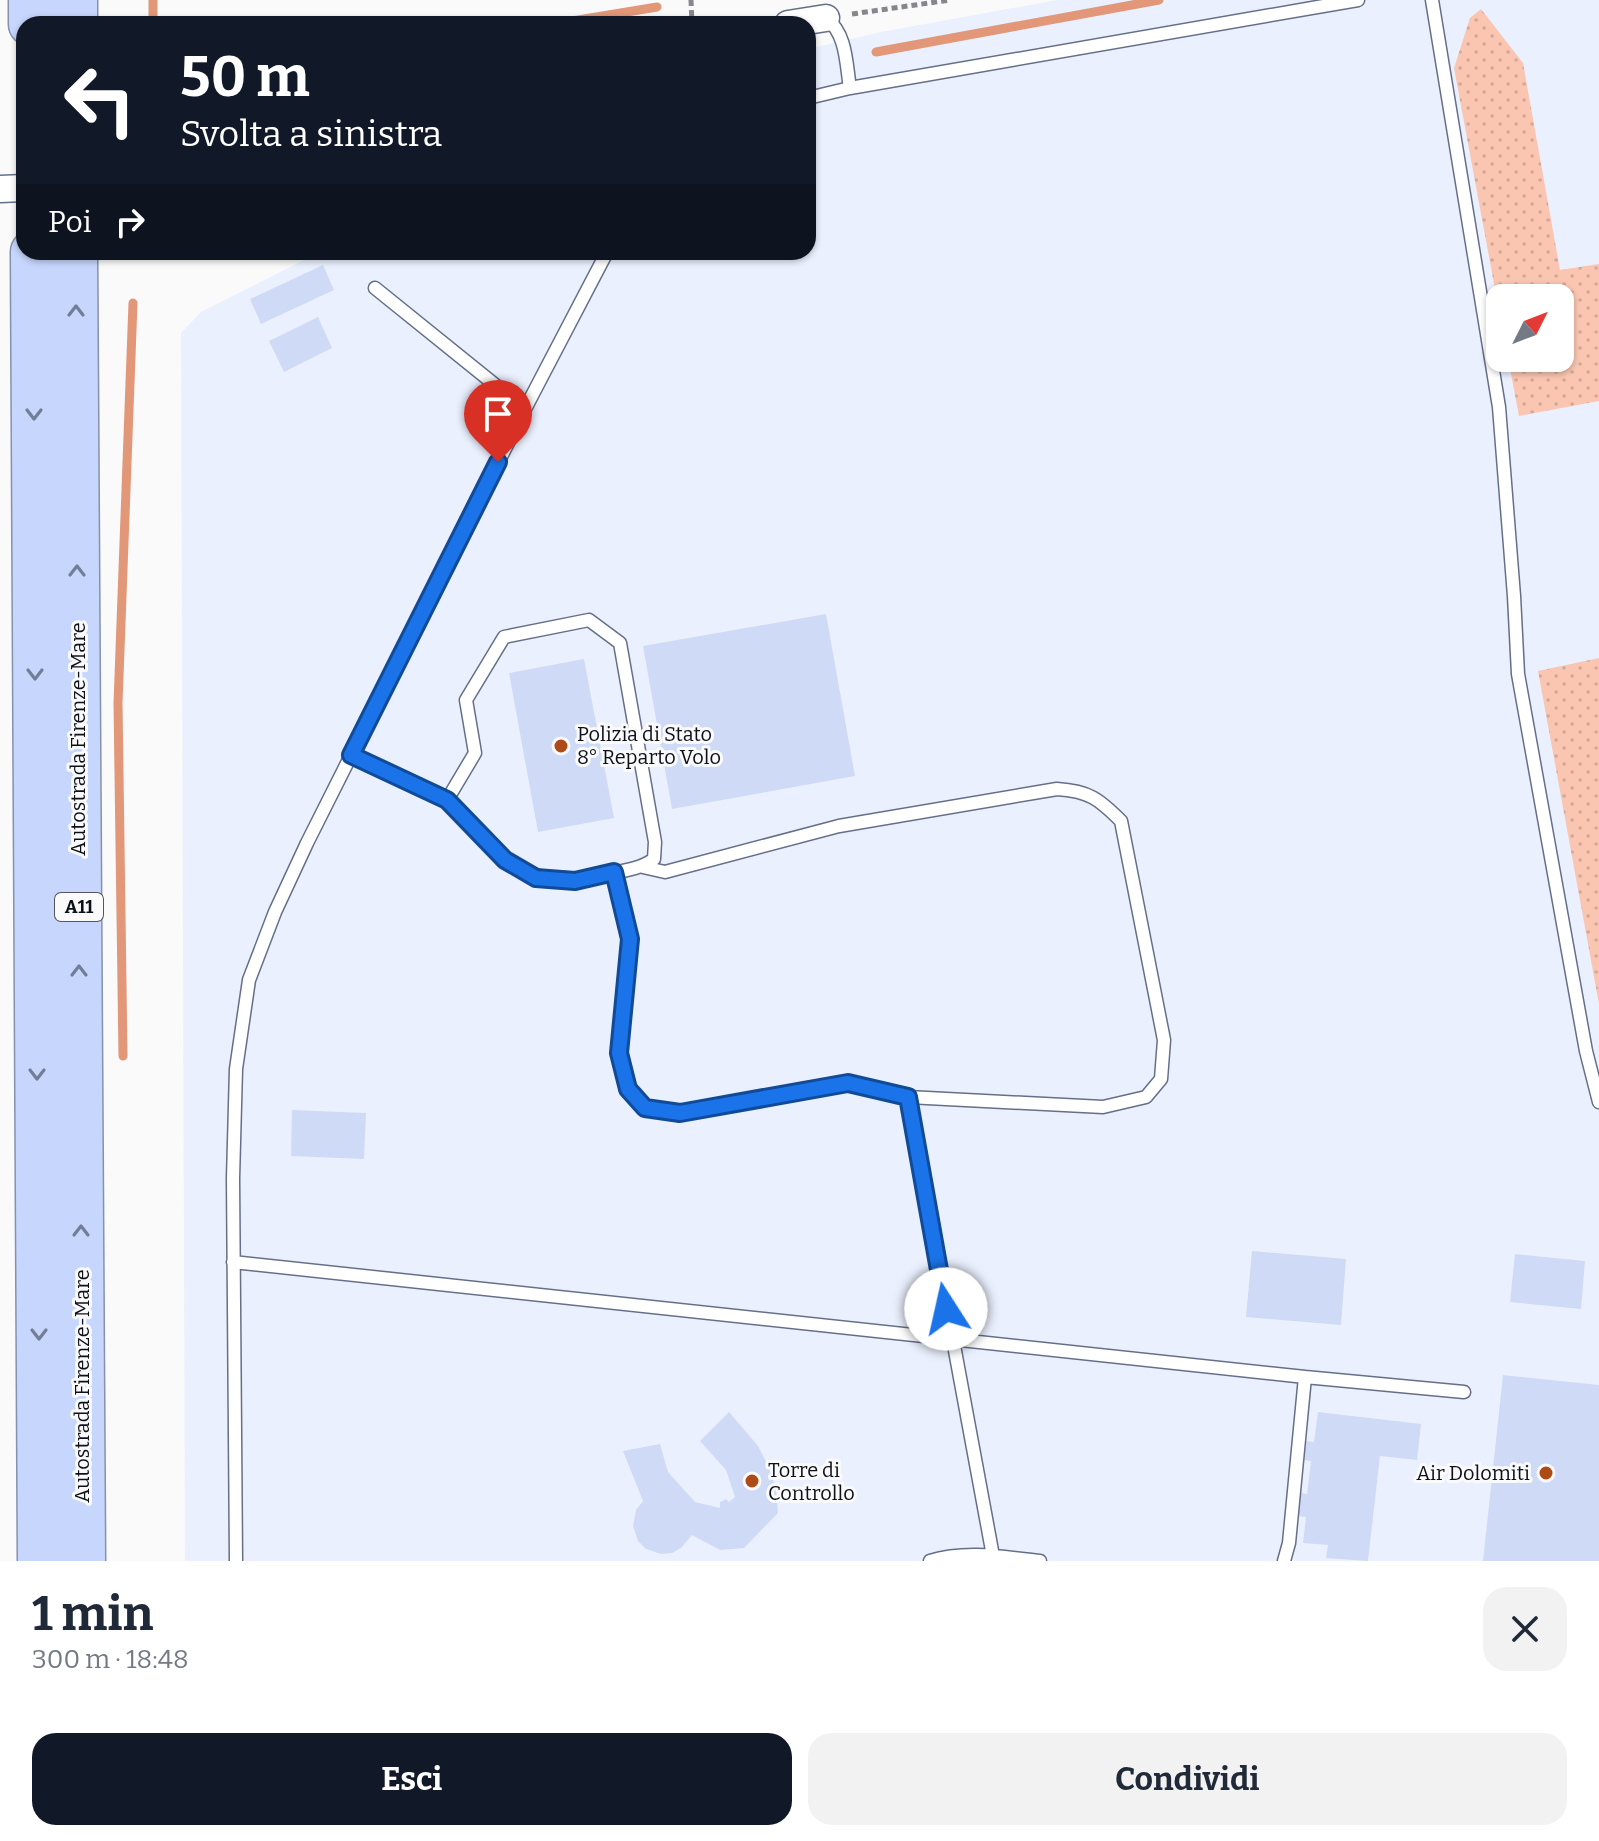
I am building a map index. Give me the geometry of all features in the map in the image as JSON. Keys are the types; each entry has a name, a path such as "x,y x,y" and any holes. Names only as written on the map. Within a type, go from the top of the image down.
{"highway":[{"name":"A11","path":"33,260 40,1561"},
{"name":"Autostrada Firenze-Mare","path":"75,260 83,1561"}],"street":[{"path":"816,20 826,18"}],"lane":[{"path":"816,96 1358,0"},
{"path":"1432,0 1499,407 1518,674 1586,1051 1599,1102"},
{"path":"826,18 835,25 841,37 850,88"},
{"path":"236,1561 233,1262 236,1069 249,980 275,912 351,755 603,260"},
{"path":"375,288 525,409"},
{"path":"447,800 475,753 466,700 504,637 589,620 620,643 655,842 654,859 643,867"},
{"path":"351,755 447,800 505,860 536,878 575,881 614,872 643,867 665,872 839,826 1057,789 1082,791 1104,803 1121,821 1164,1040 1161,1079 1146,1097 1103,1107 908,1097 848,1083 680,1113 645,1108 628,1089 619,1053 630,939 614,872"},
{"path":"908,1097 993,1556"},
{"path":"233,1262 1464,1392"},
{"path":"1284,1561 1289,1543 1305,1377"},
{"path":"930,1561 953,1555 1040,1561"}],"path":[{"path":"826,18 950,0"}],"shaded area":[{"path":"1057,0 1599,0 1599,1561 185,1561 181,333 201,312 304,260 816,260 816,47"},
{"path":"1481,9 1523,63 1560,270 1599,264 1599,401 1519,416 1511,372 1574,372 1574,284 1494,284 1454,68 1470,18"},
{"path":"1599,658 1599,1004 1538,671"}],"building":[{"path":"323,265 334,290 261,324 250,299"},
{"path":"318,317 332,348 284,372 269,341"},
{"path":"826,614 855,776 672,809 643,646"},
{"name":"Polizia di Stato 8° Reparto Volo","path":"584,659 614,818 538,832 509,673"},
{"path":"292,1110 366,1113 364,1159 291,1156"},
{"path":"1252,1251 1346,1259 1341,1325 1246,1317"},
{"path":"1515,1254 1585,1261 1581,1309 1510,1302"},
{"name":"Air Dolomiti","path":"1503,1375 1599,1385 1599,1561 1483,1561"},
{"name":"Torre di Controllo","path":"729,1412 758,1446 770,1469 778,1513 744,1548 720,1550 692,1535 672,1553 661,1554 646,1549 638,1541 633,1526 636,1510 643,1501 623,1451 660,1444 668,1472 695,1502 720,1508 720,1502 726,1499 729,1502 735,1497 726,1470 700,1441"},
{"path":"1318,1412 1421,1424 1417,1460 1380,1456 1368,1561 1326,1558 1328,1545 1303,1543 1306,1517 1298,1516 1301,1493 1307,1494 1311,1461 1304,1460 1306,1441 1314,1442"}],"waterway":[{"path":"153,0 153,16"},
{"path":"876,52 1159,0"},
{"path":"602,16 657,7"},
{"path":"123,1056 118,703 133,303"}],"place":[{"name":"Polizia di Stato 8° Reparto Volo","path":"561,746"},
{"name":"Air Dolomiti","path":"1546,1473"},
{"name":"Torre di Controllo","path":"752,1481"}],"route":[{"path":"498,462 351,755 447,800 505,860 536,878 575,881 614,872 630,939 619,1053 628,1089 645,1108 680,1113 848,1083 908,1097 946,1309"}]}
